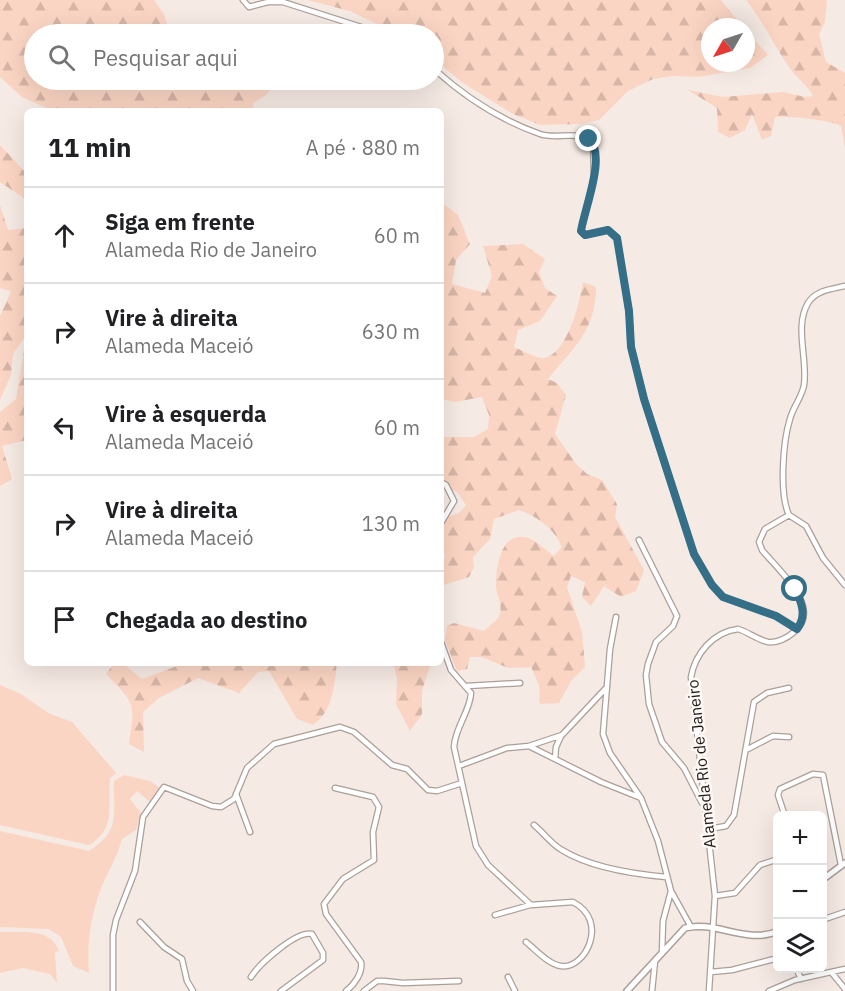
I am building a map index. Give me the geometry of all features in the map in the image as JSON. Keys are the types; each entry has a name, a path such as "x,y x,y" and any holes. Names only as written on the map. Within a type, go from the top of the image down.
{"street":[{"path":"243,0 249,7 268,2 283,3 351,24"},
{"path":"444,77 470,99 517,125 545,135 584,137 593,143 594,178 581,231 585,235 608,230 617,238 629,311 631,347 644,399 692,549 712,585 723,597 776,616 797,629 803,615 798,596 762,550 759,542 765,529 789,515"},
{"path":"845,286 818,293 805,310 802,352 804,385 790,419 784,492 789,515 806,526 823,558 845,585"},
{"path":"444,484 454,501 444,518"},
{"path":"639,540 677,616 674,626 656,642 647,668 650,712 662,742 684,768 703,805"},
{"path":"616,617 611,637 604,741 641,798 658,842 671,891 691,927"},
{"name":"Alameda Rio de Janeiro","path":"709,991 715,896 709,829 703,805 690,685 695,661 710,643 726,631 738,629 766,641 776,642 797,629"},
{"path":"444,650 451,670 471,693 454,741 476,846 500,878 531,904"},
{"path":"467,686 520,683"},
{"path":"555,759 556,747 562,735 607,687"},
{"path":"709,829 722,828 731,820 748,749 756,700 773,690 789,688"},
{"path":"113,991 113,935 116,920 135,871 143,817 164,788 216,807 230,803 247,768 274,744 339,727 354,732 392,765 407,769 428,790 437,791 462,783"},
{"path":"459,766 507,748 529,746 562,735"},
{"path":"748,749 773,736 789,737"},
{"path":"529,746 641,798"},
{"path":"783,811 778,795 780,789 792,781 819,773 827,782 843,864 827,876"},
{"path":"335,788 374,797 379,807 373,832 374,860 343,879 324,904 326,914 361,962 362,968 348,989 356,991"},
{"path":"236,794 250,832"},
{"path":"534,825 558,847 571,855 624,870 666,877"},
{"path":"715,896 735,893 760,865 773,860"},
{"path":"662,953 663,921 671,891"},
{"path":"495,915 531,904 573,902 588,914 593,932 586,949 575,962 566,966 554,963 526,942"},
{"path":"825,919 845,912"},
{"path":"140,922 164,947 182,959 187,981 193,991"},
{"path":"627,991 677,934 691,927 762,935 773,932"},
{"path":"251,977 260,964 297,937 307,933 312,934 323,953 323,960 281,991"},
{"path":"711,972 738,969 773,959"},
{"path":"652,991 655,961"},
{"path":"769,991 801,979 845,969"},
{"path":"798,973 801,979"},
{"path":"832,973 845,989"},
{"path":"508,977 515,991"},
{"path":"364,991 377,981 404,983 459,981"}],"green space":[{"path":"0,0 154,0 164,14 167,24 24,24 24,90 270,90 253,103 254,108 46,108 22,97 0,77"},
{"path":"307,0 721,0 736,18 701,18 701,72 727,72 698,77 673,76 653,79 628,91 599,120 580,124 540,125 513,114 463,83 444,67 444,24 377,24 350,11"},
{"path":"746,0 827,0 825,22 819,34 826,62 845,73 845,147 841,126 800,118 775,117 771,136 762,140 752,114 745,130 730,138 718,132 717,108 688,90 723,97 783,92 805,97 813,96 789,67"},
{"path":"755,41 768,55 755,64"},
{"path":"0,145 24,171 24,198 0,182"},
{"path":"444,204 458,215 470,244 456,260 452,284 485,293 492,276 483,246 523,244 545,259 539,272 545,288 557,296 540,321 518,330 514,347 541,358 552,354 566,337 571,326 583,282 596,287 595,302 588,327 575,347 548,379 557,383 566,395 555,434 576,464 587,474 602,480 617,504 615,517 644,570 636,591 621,597 604,586 591,606 582,597 585,582 571,576 567,587 582,632 585,667 571,681 559,703 540,704 539,685 531,667 508,668 482,657 470,657 467,669 457,671 445,640 447,626 454,623 484,631 498,618 501,610 496,589 497,568 503,550 513,538 531,539 554,556 562,547 545,524 519,510 494,519 490,539 473,557 474,567 469,577 444,585 444,518 459,513 466,505 457,492 444,486 444,437 474,437 488,429 489,415 482,397 455,402 444,400"},
{"path":"0,205 8,230 24,228 24,338 13,354 11,375 0,400 0,316 11,291 0,288"},
{"path":"24,351 24,441 2,446 12,479 0,486 0,412 16,399"},
{"path":"112,666 126,666 142,679 177,666 337,666 329,705 325,713 313,725 297,719 269,671 258,672 239,693 198,678 159,698 143,712 144,752 129,744 131,705 123,692 106,674"},
{"path":"394,666 430,666 422,691 422,714 410,731 396,704 397,678"},
{"path":"0,685 21,694 48,713 72,722 116,773 110,778 109,816 104,832 89,845 0,825"},
{"path":"124,775 150,781 160,788 150,802 137,791 130,799 141,813 136,830 122,839 97,901 90,931 89,973 73,966 61,937 49,929 0,927 0,831 89,851 99,844 111,829 114,813 114,781"},
{"path":"0,932 35,933 55,943 59,951 55,952 57,983 50,974 23,968 0,973"}],"route":[{"path":"589,139 594,146 594,178 581,233 583,235 594,234 608,230 613,232 617,238 629,311 631,347 648,413 694,554 712,585 723,597 776,616 797,629 803,619 803,609 795,589"}]}
